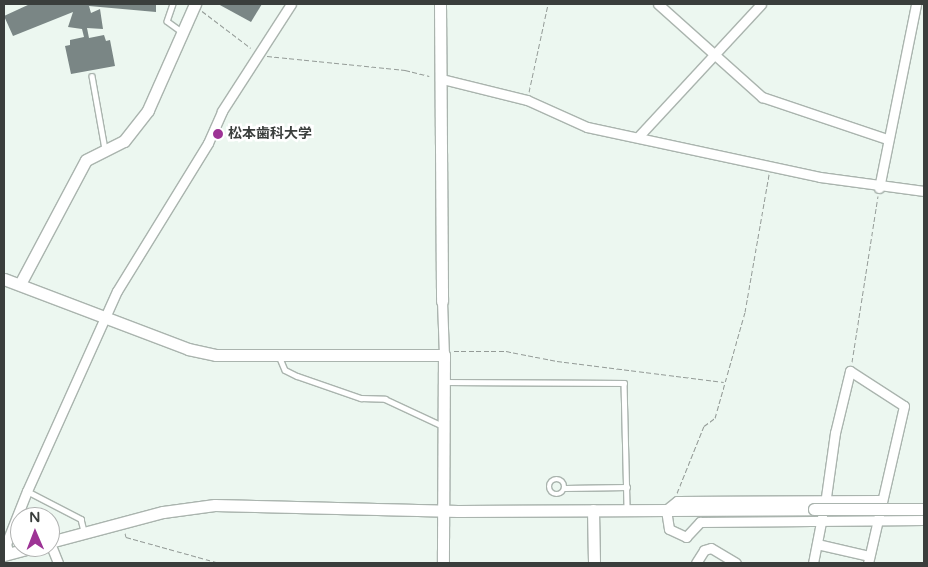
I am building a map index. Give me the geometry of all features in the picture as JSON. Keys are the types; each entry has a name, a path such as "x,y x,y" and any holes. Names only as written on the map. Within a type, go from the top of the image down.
{"street":[{"path":"6,555 6,544 27,491 117,290 208,143 222,111 260,55 291,4"},
{"path":"440,4 442,301 446,428 443,563"},
{"path":"658,4 762,97 887,139"},
{"path":"638,137 760,4"},
{"path":"880,188 887,139 916,4"},
{"path":"20,284 86,160 105,149 124,142 140,123 195,5"},
{"path":"442,80 528,100 588,126 880,188 924,191"},
{"path":"4,279 188,349 216,355 444,355"},
{"path":"813,563 826,500 835,433 850,371 904,406 868,560 817,544"},
{"path":"666,510 677,502 882,500"},
{"path":"60,539 177,509 215,505 445,511 924,508"},
{"path":"592,510 594,563"},
{"path":"666,510 669,529 680,537 693,533 700,522 924,520"},
{"path":"696,563 704,550 710,548 736,563"}],"lane":[{"path":"173,4 167,21 182,32"},
{"path":"92,76 105,149"},
{"path":"279,355 285,370 297,376 360,398 385,399 446,428"},
{"path":"445,382 624,383 628,510"},
{"path":"565,488 627,487"},
{"path":"27,491 82,519 85,533"}],"path":[{"path":"528,100 548,4"},
{"path":"195,5 260,55 405,70 442,80"},
{"path":"677,502 704,426 715,418 745,312 771,166"},
{"path":"850,371 880,188"},
{"path":"444,355 453,351 506,351 557,361 724,382"},
{"path":"123,523 126,537 220,563"}],"building":[{"path":"30,4 156,4 156,12 89,6 91,13 100,9 103,29 87,28 89,38 104,35 106,41 110,40 115,66 71,74 65,46 70,45 70,40 84,37 82,29 68,27 73,12 13,36 4,16"},
{"path":"218,4 262,4 251,22"}],"place":[{"name":"松本歯科大学","path":"218,134"}]}
